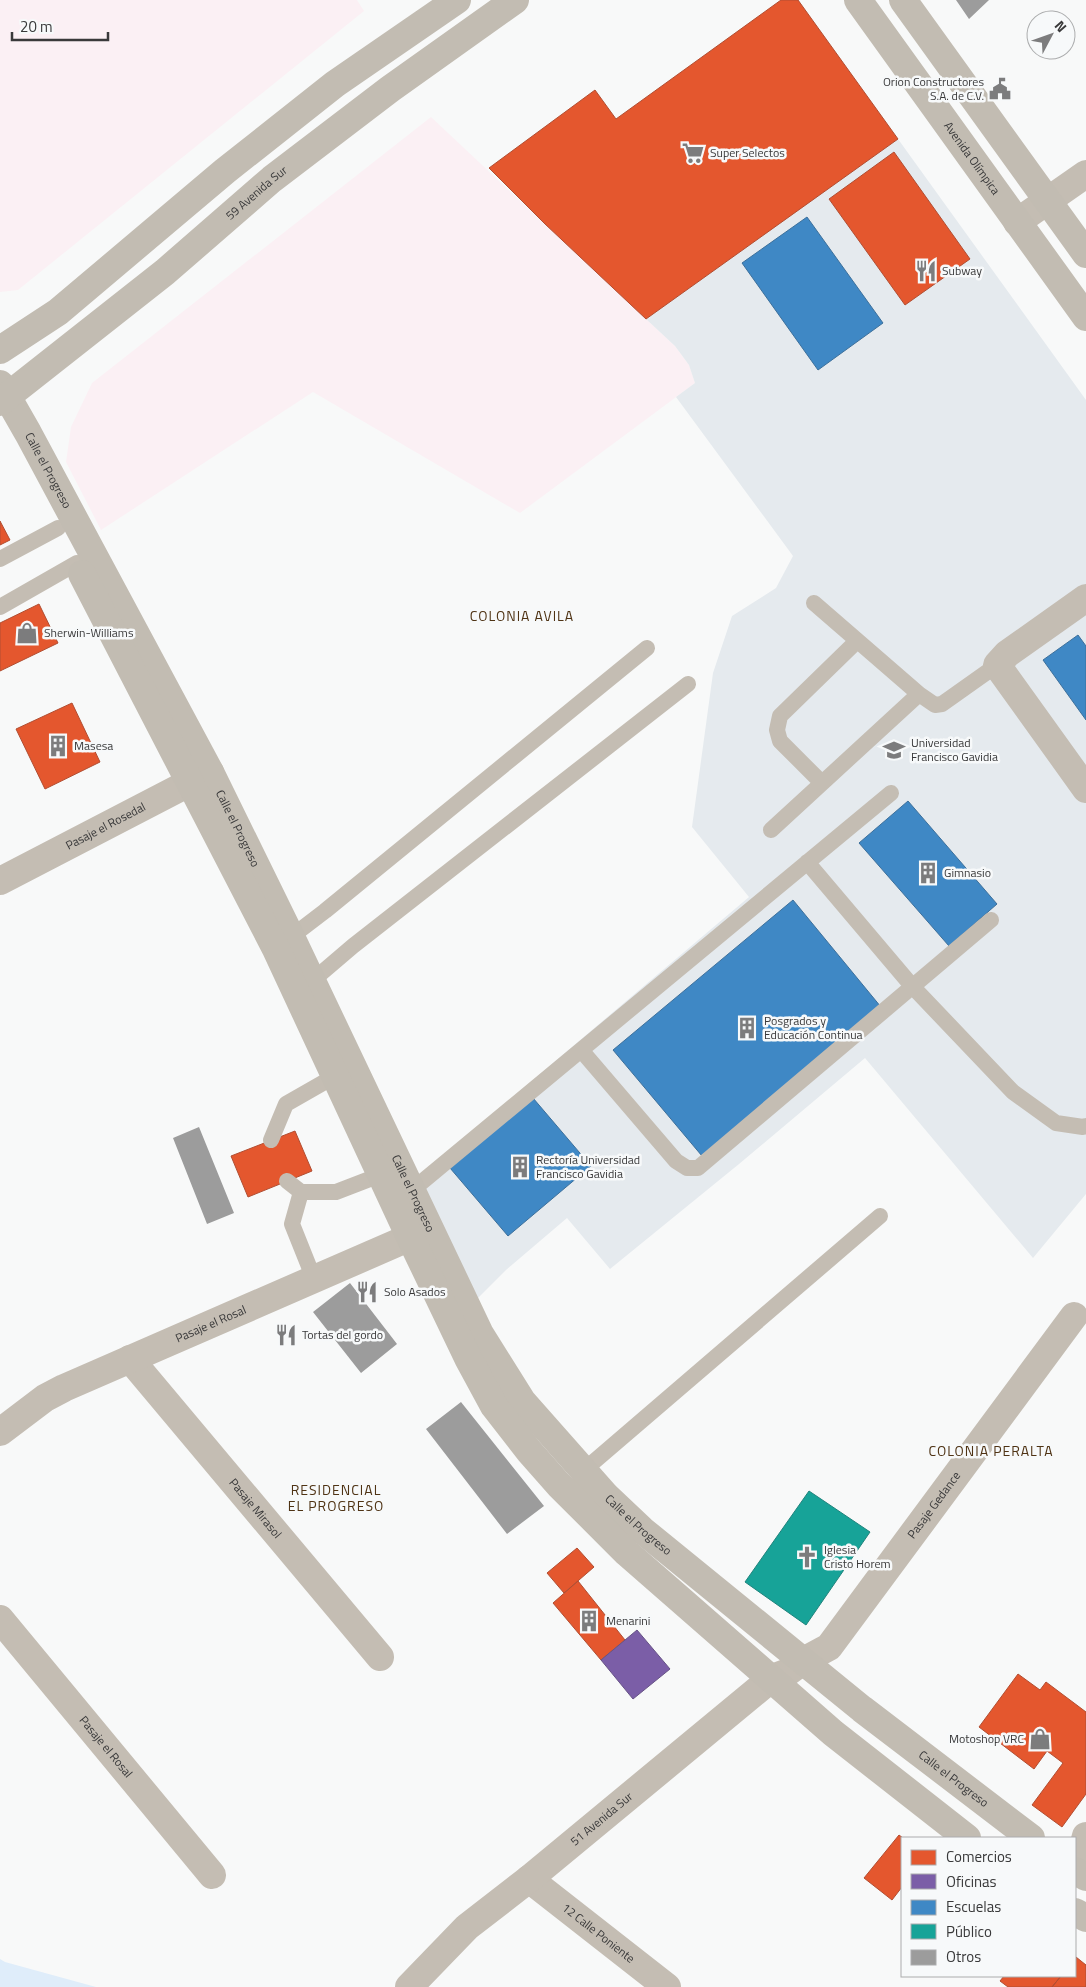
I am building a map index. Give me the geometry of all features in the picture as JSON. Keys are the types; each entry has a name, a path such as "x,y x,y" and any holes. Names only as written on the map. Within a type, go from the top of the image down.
{"street":[{"path":"0,350 58,312 226,171 335,84 457,0"},
{"name":"59 Avenida Sur","path":"2,400 165,272 272,179 390,89 515,0"},
{"name":"Avenida Olímpica","path":"858,0 1086,318"},
{"path":"903,0 1086,254"},
{"path":"1017,222 1086,174"},
{"name":"Calle el Progreso","path":"2,400 58,528 291,936 312,981 344,1071"},
{"name":"Calle el Progreso","path":"2,400 200,777 276,949 344,1071 420,1233 494,1406 529,1451 566,1492 627,1553 833,1733 966,1837"},
{"path":"1086,598 1007,654 997,665 1086,789"},
{"name":"Pasaje el Rosedal","path":"0,881 200,777"},
{"name":"Calle el Progreso","path":"390,1171 411,1191 420,1233 522,1401 606,1496 642,1530 862,1709 1030,1837"},
{"name":"Pasaje el Rosal","path":"2,1423 64,1388 420,1233"},
{"name":"Pasaje Gedance","path":"803,1661 820,1654 829,1647 1074,1316"},
{"name":"Pasaje Mirasol","path":"130,1359 380,1657"},
{"name":"Pasaje el Rosal","path":"0,1620 212,1876"},
{"name":"51 Avenida Sur","path":"409,1987 467,1928 772,1678 788,1672 803,1661"},
{"path":"1079,1873 1086,1836"},
{"name":"12 Calle Poniente","path":"529,1879 667,1987"}],"lane":[{"path":"0,559 58,528"},
{"path":"0,607 77,563"},
{"path":"814,603 919,694 935,705 942,704 997,665"},
{"path":"822,783 780,741 777,730 780,716 857,641"},
{"path":"291,936 325,911 647,648"},
{"path":"312,981 353,946 688,684"},
{"path":"771,830 919,694"},
{"path":"411,1191 891,793"},
{"path":"808,862 912,986 1013,1092 1056,1123 1083,1128 1086,1126"},
{"path":"581,1050 676,1161 687,1168 698,1168 991,920"},
{"path":"272,1140 286,1104 344,1071"},
{"path":"287,1181 301,1192 336,1192 390,1171"},
{"path":"301,1192 292,1224 314,1279"},
{"path":"583,1471 880,1216"}],"shaded area":[{"path":"0,0 357,0 364,11 18,290 0,292"},
{"path":"431,117 675,346 689,365 695,383 520,513 313,392 101,530 66,462 71,427 92,383"},
{"name":"Universidad Francisco Gavidia","path":"898,139 1086,400 1086,1194 1033,1258 865,1058 610,1269 567,1218 506,1270 474,1302 431,1212 422,1174 749,897 692,827 713,673 732,616 776,588 793,556 676,397 695,383 689,365 675,346 646,319"},
{"path":"0,1959 5,1962 96,1987 0,1987"}],"building: Comercios":[{"name":"Super Selectos","path":"781,0 798,0 898,139 646,319 545,224 489,168 595,90 616,119"},
{"path":"894,152 970,259 905,305 829,199"},
{"path":"0,521 10,540 0,545"},
{"name":"Sherwin-Williams","path":"39,604 58,643 0,671 0,623"},
{"name":"Masesa","path":"72,703 100,762 45,789 16,729"},
{"path":"295,1131 312,1171 248,1197 231,1156"},
{"path":"577,1548 594,1567 564,1593 547,1573"},
{"name":"Menarini","path":"578,1581 625,1640 601,1660 553,1603"},
{"name":"Motoshop VRC","path":"1018,1674 1040,1690 1046,1682 1086,1712 1086,1794 1062,1827 1032,1805 1063,1763 1047,1751 1034,1769 979,1727"},
{"path":"899,1835 902,1837 901,1888 892,1900 864,1878"},
{"path":"1076,1957 1086,1965 1086,1987 1052,1987 1060,1977 1076,1977"},
{"path":"1003,1977 1060,1977 1052,1987 1008,1987 1000,1981"}],"building: Oficinas":[{"path":"637,1630 670,1669 633,1699 601,1660"}],"building: Escuelas":[{"path":"807,217 883,323 818,370 742,263"},
{"path":"1078,635 1086,646 1086,720 1043,660"},
{"name":"Gimnasio","path":"908,801 997,904 949,946 859,843"},
{"name":"Posgrados y Educación Continua","path":"793,900 881,1007 702,1156 613,1050"},
{"name":"Rectoría Universidad Francisco Gavidia","path":"533,1098 591,1166 508,1236 450,1168"}],"building: Público":[{"name":"Iglesia Cristo Horem","path":"809,1491 870,1532 806,1625 745,1582"}],"building: Otros":[{"path":"956,0 989,0 969,19"},
{"path":"199,1127 234,1213 207,1224 173,1138"},
{"path":"350,1283 397,1344 361,1373 313,1312"},
{"path":"461,1402 544,1506 507,1534 426,1429"}],"place":[{"name":"Orion Constructores S.A. de C.V.","path":"1000,89"},
{"name":"Super Selectos","path":"693,153"},
{"name":"Subway","path":"926,271"},
{"name":"Sherwin-Williams","path":"27,633"},
{"name":"Masesa","path":"58,746"},
{"name":"Universidad Francisco Gavidia","path":"894,750"},
{"name":"Gimnasio","path":"928,873"},
{"name":"Posgrados y Educación Continua","path":"747,1028"},
{"name":"Rectoría Universidad Francisco Gavidia","path":"520,1167"},
{"name":"Solo Asados","path":"367,1292"},
{"name":"Tortas del gordo","path":"286,1335"},
{"name":"Iglesia Cristo Horem","path":"807,1557"},
{"name":"Menarini","path":"589,1621"},
{"name":"Motoshop VRC","path":"1040,1739"}],"district":[{"name":"COLONIA AVILA","path":"522,616"},
{"name":"COLONIA PERALTA","path":"991,1451"},
{"name":"RESIDENCIAL EL PROGRESO","path":"336,1498"}]}
